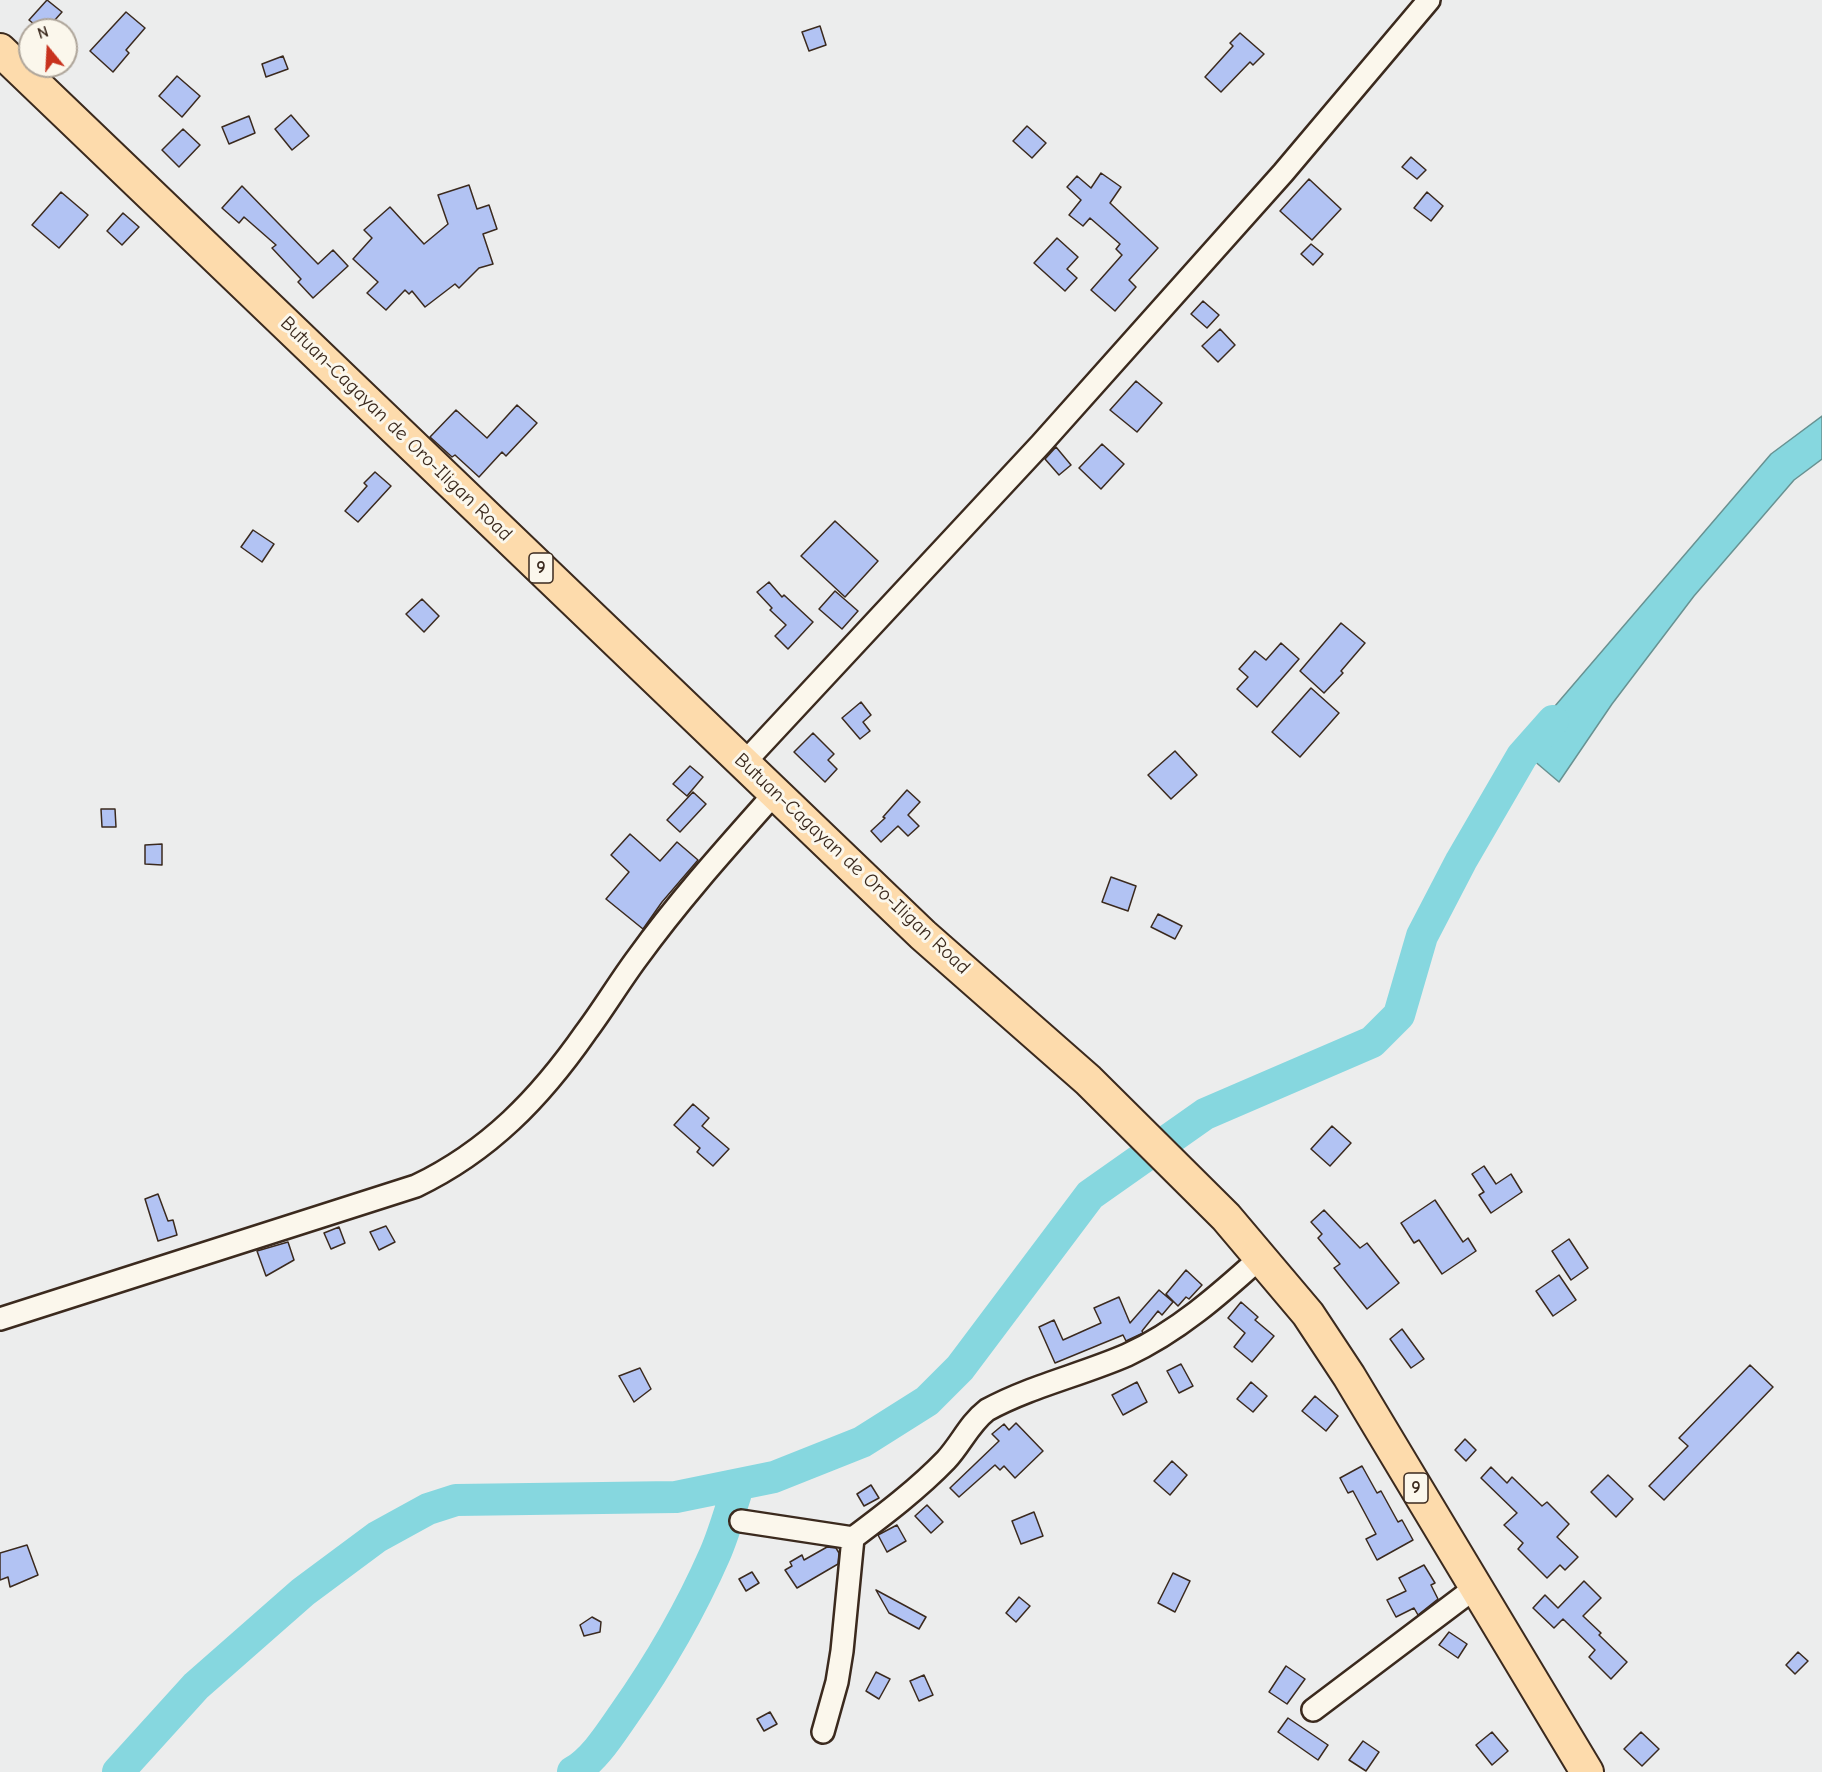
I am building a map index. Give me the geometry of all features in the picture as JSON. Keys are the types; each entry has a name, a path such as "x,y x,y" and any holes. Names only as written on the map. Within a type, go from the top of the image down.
{"highway":[{"name":"Butuan-Cagayan de Oro-Iligan Road","path":"0,50 924,935 1088,1080 1226,1217 1308,1314 1349,1376 1587,1772"}],"street":[{"path":"744,763 1041,444 1283,173 1429,0"},
{"path":"0,1319 416,1186 475,1152 507,1126 554,1076 638,956 717,859 775,793"},
{"path":"741,1521 853,1538 887,1513 936,1470 956,1448 976,1418 987,1410 1127,1355 1157,1340 1212,1301 1260,1258"},
{"path":"823,1732 837,1682 842,1651 853,1538"},
{"path":"1313,1710 1476,1587"}],"water":[{"path":"1822,416 1822,459 1794,480 1694,596 1612,704 1559,782 1519,748 1771,454"}],"building":[{"path":"47,0 62,12 57,18 31,18"},
{"path":"126,12 145,28 126,50 129,53 113,72 90,51"},
{"path":"820,26 826,45 809,51 802,32"},
{"path":"1240,33 1264,54 1253,65 1250,62 1221,92 1205,77 1233,46 1230,43"},
{"path":"283,56 288,69 266,77 262,64"},
{"path":"177,76 200,96 182,117 159,96"},
{"path":"291,115 309,136 292,150 275,129"},
{"path":"249,116 255,133 229,144 222,127"},
{"path":"1027,126 1046,143 1032,158 1013,141"},
{"path":"183,129 200,145 179,167 162,150"},
{"path":"1411,157 1426,170 1417,179 1402,167"},
{"path":"1101,173 1121,187 1110,203 1158,248 1129,280 1136,287 1115,311 1091,290 1122,255 1116,249 1120,244 1090,218 1083,226 1069,215 1081,200 1067,187 1077,176 1091,188"},
{"path":"1309,179 1341,209 1312,240 1280,211"},
{"path":"469,185 477,209 489,205 497,229 483,234 493,264 479,268 459,288 455,284 425,307 412,291 409,294 405,290 386,310 367,293 378,282 353,259 372,238 364,230 390,207 424,244 448,224 438,195"},
{"path":"242,186 318,264 333,250 348,266 313,298 298,282 301,279 272,248 276,245 244,217 239,223 222,208"},
{"path":"61,192 88,215 59,248 32,225"},
{"path":"1427,192 1443,206 1431,221 1414,208"},
{"path":"123,213 139,227 122,245 107,231"},
{"path":"1057,238 1078,257 1067,269 1077,278 1065,291 1034,263"},
{"path":"1311,244 1323,254 1313,265 1301,254"},
{"path":"1203,301 1219,315 1207,328 1191,314"},
{"path":"1220,329 1235,345 1218,362 1202,346"},
{"path":"1136,381 1162,403 1137,432 1110,410"},
{"path":"517,405 537,423 506,456 502,452 479,477 455,455 452,457 430,437 456,410 487,438"},
{"path":"1102,444 1124,464 1101,489 1079,468"},
{"path":"1056,447 1071,465 1059,475 1045,459"},
{"path":"375,472 391,486 358,522 345,511 367,486 364,483"},
{"path":"835,521 878,561 845,597 801,556"},
{"path":"253,530 274,544 262,562 241,547"},
{"path":"769,582 782,597 784,595 813,622 788,649 775,636 786,625 770,610 772,608 757,592"},
{"path":"835,591 858,611 842,629 819,609"},
{"path":"422,599 439,616 424,632 406,614"},
{"path":"1341,623 1365,643 1341,671 1343,673 1324,693 1300,671"},
{"path":"1281,643 1299,659 1257,707 1237,689 1248,677 1239,669 1255,651 1266,660"},
{"path":"1311,688 1339,713 1300,757 1272,732"},
{"path":"861,702 871,715 863,722 870,731 860,739 842,718"},
{"path":"813,733 834,754 828,760 837,769 825,782 794,752"},
{"path":"1175,751 1197,775 1171,799 1148,775"},
{"path":"690,766 703,777 687,796 673,784"},
{"path":"907,790 920,802 908,815 919,826 908,836 898,826 881,842 871,831 885,818 883,817"},
{"path":"693,792 706,804 680,832 667,820"},
{"path":"101,809 115,809 116,827 102,827"},
{"path":"630,834 660,861 677,842 698,860 662,902 643,929 606,899 629,872 611,855"},
{"path":"162,844 162,865 145,864 145,845"},
{"path":"1111,877 1136,886 1128,911 1102,902"},
{"path":"1158,914 1182,926 1175,939 1151,927"},
{"path":"693,1104 709,1118 702,1126 729,1149 713,1166 697,1152 700,1148 674,1125"},
{"path":"1332,1126 1351,1143 1330,1166 1311,1149"},
{"path":"1484,1166 1496,1184 1511,1174 1522,1192 1491,1213 1479,1195 1484,1192 1472,1174"},
{"path":"158,1194 168,1221 173,1220 177,1235 158,1241 145,1199"},
{"path":"1435,1200 1463,1242 1468,1238 1476,1251 1442,1274 1419,1240 1414,1243 1401,1223"},
{"path":"1324,1210 1360,1248 1367,1243 1399,1283 1367,1309 1334,1268 1340,1264 1318,1238 1322,1234 1311,1222"},
{"path":"386,1226 395,1242 379,1250 370,1232"},
{"path":"339,1227 345,1243 331,1249 324,1233"},
{"path":"1569,1239 1588,1268 1571,1280 1552,1251"},
{"path":"288,1242 294,1260 266,1276 257,1251"},
{"path":"1186,1270 1202,1285 1189,1299 1186,1297 1178,1306 1166,1294"},
{"path":"1559,1275 1576,1300 1553,1316 1536,1291"},
{"path":"1159,1290 1173,1302 1162,1315 1158,1311 1142,1331 1143,1333 1126,1341 1123,1335 1055,1363 1039,1327 1054,1320 1063,1340 1101,1323 1094,1308 1119,1297 1130,1323"},
{"path":"1241,1302 1258,1317 1255,1320 1274,1336 1252,1362 1234,1347 1245,1333 1228,1318"},
{"path":"1402,1329 1424,1359 1411,1368 1390,1339"},
{"path":"1181,1364 1193,1386 1179,1393 1167,1371"},
{"path":"1750,1365 1773,1387 1664,1500 1649,1486 1688,1446 1679,1438"},
{"path":"640,1368 651,1389 634,1402 619,1376"},
{"path":"1137,1382 1147,1402 1123,1415 1112,1395"},
{"path":"1251,1382 1267,1396 1253,1412 1237,1399"},
{"path":"1315,1396 1338,1416 1326,1431 1302,1411"},
{"path":"1016,1423 1043,1451 1015,1478 1004,1466 1000,1470 995,1465 959,1497 950,1488 999,1441 992,1434 1004,1424 1009,1430"},
{"path":"1465,1439 1476,1450 1466,1461 1455,1450"},
{"path":"1172,1461 1187,1475 1170,1495 1154,1481"},
{"path":"1362,1466 1377,1493 1381,1491 1398,1522 1402,1520 1413,1540 1377,1560 1366,1539 1376,1534 1353,1491 1348,1493 1340,1478"},
{"path":"1491,1467 1507,1483 1512,1477 1542,1506 1547,1502 1569,1524 1557,1537 1578,1557 1565,1570 1560,1565 1547,1578 1518,1549 1523,1543 1504,1525 1517,1513 1481,1478"},
{"path":"1608,1475 1633,1499 1616,1517 1591,1492"},
{"path":"871,1485 879,1498 864,1506 857,1494"},
{"path":"927,1505 943,1522 931,1533 915,1516"},
{"path":"1034,1512 1043,1536 1021,1544 1012,1521"},
{"path":"897,1525 906,1541 887,1552 878,1535"},
{"path":"27,1545 38,1575 10,1587 8,1577 0,1580 0,1553"},
{"path":"827,1547 836,1548 839,1553 838,1564 797,1588 785,1570 792,1566 790,1562 802,1555 804,1560"},
{"path":"1424,1565 1435,1583 1431,1585 1438,1599 1418,1615 1414,1608 1396,1617 1387,1600 1406,1591 1399,1578"},
{"path":"752,1572 759,1583 746,1591 739,1579"},
{"path":"1173,1573 1190,1581 1175,1612 1158,1603"},
{"path":"1584,1581 1601,1598 1583,1616 1627,1662 1611,1679 1589,1657 1595,1650 1563,1619 1554,1628 1533,1608 1545,1595 1558,1608"},
{"path":"876,1590 926,1617 919,1629 889,1613"},
{"path":"1019,1597 1030,1606 1016,1622 1006,1613"},
{"path":"592,1617 601,1622 600,1632 584,1636 580,1625"},
{"path":"1449,1632 1467,1644 1458,1658 1439,1645"},
{"path":"1798,1652 1808,1661 1795,1674 1786,1665"},
{"path":"1286,1666 1305,1679 1287,1704 1269,1692"},
{"path":"876,1672 890,1679 879,1699 866,1691"},
{"path":"924,1675 933,1695 919,1701 910,1681"},
{"path":"770,1712 777,1724 764,1731 757,1719"},
{"path":"1288,1718 1328,1745 1318,1760 1278,1732"},
{"path":"1492,1732 1508,1751 1492,1765 1476,1745"},
{"path":"1641,1732 1659,1749 1642,1766 1624,1749"},
{"path":"1363,1741 1379,1752 1366,1771 1349,1760"}],"waterway":[{"path":"118,1772 196,1686 303,1592 377,1537 428,1509 456,1500 676,1497 774,1477 862,1442 927,1401 960,1368 1090,1195 1205,1114 1372,1042 1399,1015 1422,936 1461,861 1522,756 1553,721"},
{"path":"573,1772 588,1761 607,1738 650,1676 674,1636 715,1554 739,1484"}]}
